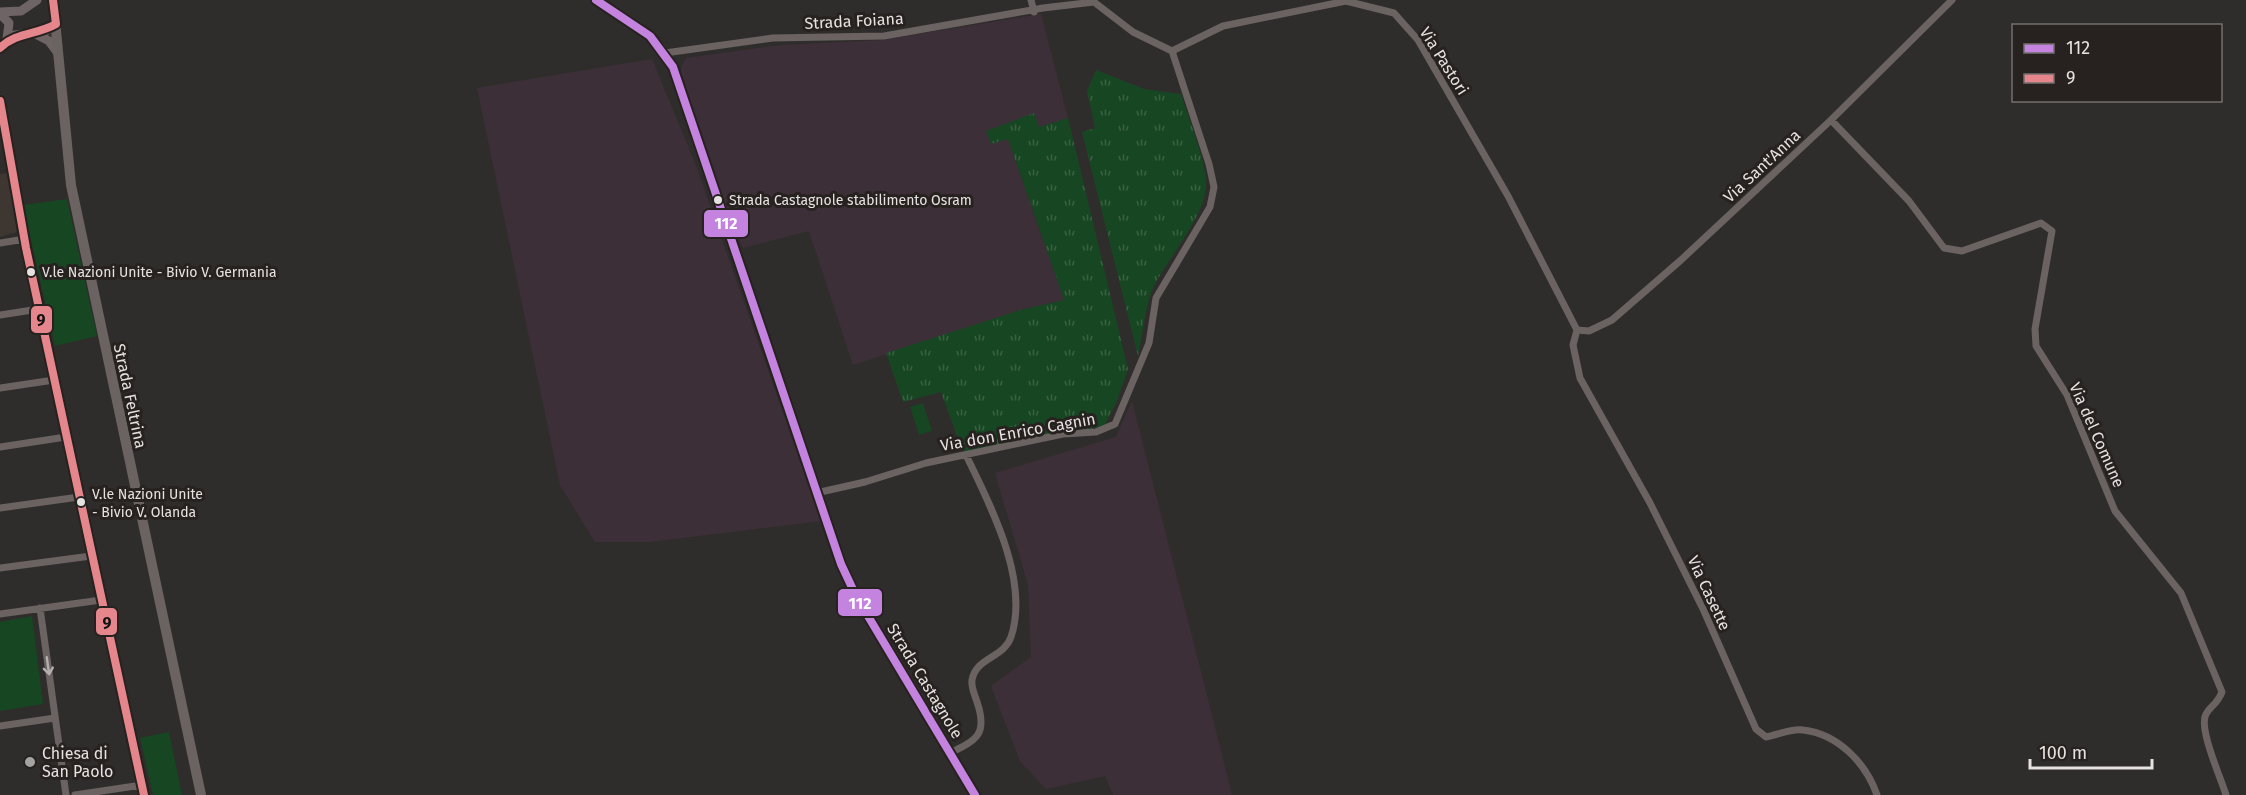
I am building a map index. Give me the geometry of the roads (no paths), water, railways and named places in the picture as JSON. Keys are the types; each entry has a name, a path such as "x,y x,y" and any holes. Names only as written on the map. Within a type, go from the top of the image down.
{"main road":[{"path":"0,13 21,11 37,0"},
{"name":"Strada Feltrina","path":"53,0 71,185 201,795"},
{"name":"Strada Castagnole","path":"596,0 645,32 665,53 682,88 816,493 848,581 975,795"},
{"path":"0,13 9,24 3,44"},
{"path":"3,44 21,33 46,31 56,24"},
{"path":"33,33 49,41 58,53"}],"street":[{"path":"1031,0 1034,12"},
{"name":"Via Pastori","path":"1172,51 1223,26 1346,0 1394,14 1418,40 1509,196 1577,330"},
{"name":"Via Sant'Anna","path":"1577,330 1589,331 1612,320 1831,120 1952,0"},
{"name":"Strada Foiana","path":"665,53 773,38 884,36 1093,1 1133,32 1172,51"},
{"name":"Via don Enrico Cagnin","path":"816,493 966,455 1063,434 1106,429 1115,424 1130,382 1149,344 1156,298 1210,207 1214,187 1209,164 1172,51"},
{"path":"0,101 39,309 144,795"},
{"name":"Via del Comune","path":"1831,120 1909,201 1944,248 1962,252 2041,223 2052,231 2035,329 2036,346 2067,395 2115,511 2181,593 2222,692 2217,705 2206,712 2203,724 2226,795"},
{"path":"0,243 25,239"},
{"path":"0,315 39,309"},
{"name":"Via Casette","path":"1577,330 1573,345 1580,378 1652,506 1704,611 1756,729 1766,737 1801,729 1830,737 1855,757 1872,782 1877,795"},
{"path":"0,388 54,380"},
{"path":"0,447 66,437"},
{"path":"950,753 973,742 980,733 982,717 973,689 974,675 979,665 1008,644 1014,616 1008,550 966,455"},
{"path":"0,508 79,496"},
{"path":"0,568 92,556"},
{"path":"0,614 101,600"},
{"path":"41,608 66,795"},
{"path":"0,726 56,718"},
{"path":"75,795 142,785"}],"place":[{"name":"Strada Castagnole stabilimento Osram","path":"718,200"},
{"name":"V.le Nazioni Unite - Bivio V. Germania","path":"31,272"},
{"name":"V.le Nazioni Unite - Bivio V. Olanda","path":"81,502"},
{"name":"Chiesa di San Paolo","path":"30,762"}]}
